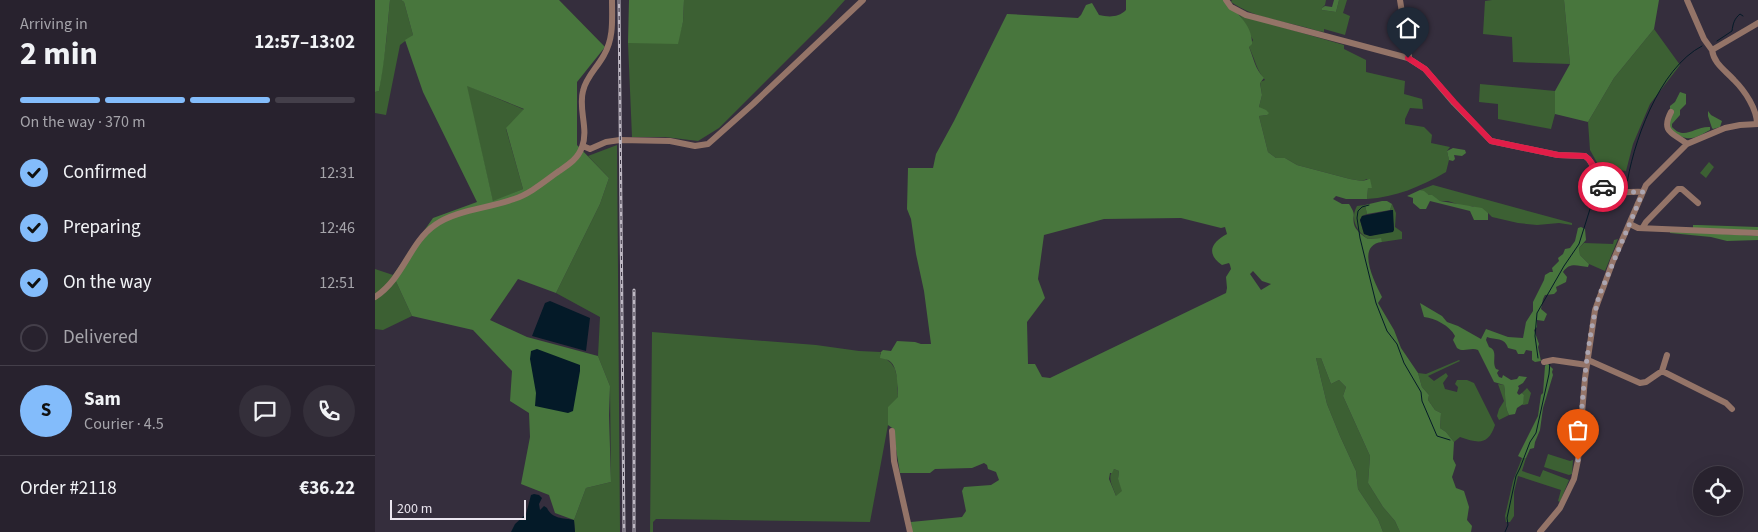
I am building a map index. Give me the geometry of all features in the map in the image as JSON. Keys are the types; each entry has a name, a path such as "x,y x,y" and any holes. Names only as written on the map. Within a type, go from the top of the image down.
{"street":[{"path":"375,296 393,282 422,236 436,224 456,215 501,204 522,196 574,160 583,146 582,95 588,79 609,44 612,30 612,0"},
{"path":"583,146 590,149 606,142 620,140 663,141 695,146 712,142 863,0"},
{"path":"1226,0 1231,7 1246,15 1408,58 1425,69 1491,141 1558,155 1585,156 1592,163 1597,180 1605,189 1615,192 1643,192"},
{"path":"1400,0 1408,58"},
{"path":"1540,532 1560,508 1574,479 1578,460 1582,405 1593,319 1599,296 1643,192 1652,178 1687,144 1733,126 1758,124 1757,114 1745,94 1736,82 1715,62 1712,50 1704,39 1687,0"},
{"path":"1712,50 1758,23"},
{"path":"1671,112 1667,120 1667,128 1687,144"},
{"path":"1640,229 1678,189 1681,189 1698,203"},
{"path":"1630,224 1640,229 1758,233"},
{"path":"1544,362 1553,360 1587,362 1640,384 1662,371 1667,355"},
{"path":"1662,371 1726,403 1732,410"},
{"path":"891,432 894,461 910,532"}],"green space":[{"path":"375,0 390,0 381,80 379,91 375,92"},
{"path":"390,0 401,0 404,2 413,35 400,45 386,115 375,113 375,92 379,91"},
{"path":"401,0 559,0 605,47 577,82 577,145 609,178 600,204 556,293 518,279 490,320 527,337 598,356 610,386 611,482 586,488 574,520 555,513 549,495 521,484 530,437 529,413 510,401 512,371 473,330 412,316 393,275 433,218 477,202 423,92 405,40 413,35 404,2","holes":["467,86 524,109 506,128 523,189 493,201"]},
{"path":"629,0 684,0 683,22 678,44 628,43"},
{"path":"684,0 845,0 719,128 698,141 665,137 632,137 628,43 677,43 683,22"},
{"path":"1126,0 1223,0 1247,25 1252,37 1252,44 1249,47 1257,67 1264,78 1260,83 1262,95 1259,107 1269,113 1259,116 1268,152 1276,158 1285,158 1297,165 1350,179 1362,181 1370,179 1372,188 1368,188 1367,199 1346,199 1336,196 1333,199 1342,204 1349,204 1354,213 1355,226 1362,235 1368,239 1381,238 1382,242 1374,245 1368,257 1375,283 1382,297 1378,303 1394,330 1401,348 1418,373 1422,387 1429,395 1428,400 1435,410 1441,413 1440,428 1454,442 1453,459 1456,465 1452,477 1456,488 1464,491 1469,507 1467,520 1472,526 1471,532 1400,532 1395,521 1383,507 1368,483 1370,456 1343,396 1346,387 1339,380 1331,384 1321,358 1316,358 1327,404 1356,471 1358,489 1378,519 1383,532 912,532 911,522 962,517 966,511 962,491 964,487 991,485 999,480 996,472 988,469 984,463 972,468 935,469 930,473 900,473 895,443 895,430 888,425 888,407 898,397 897,377 892,363 880,358 881,352 883,350 891,351 897,341 931,344 924,291 911,219 907,209 908,168 933,168 936,154 1007,14 1078,18 1086,5 1092,3 1099,15 1116,16 1126,10","holes":["1181,218 1221,228 1225,227 1227,234 1214,244 1212,252 1213,256 1222,265 1229,263 1230,265 1231,269 1226,277 1226,293 1050,378 1042,377 1035,364 1028,364 1027,322 1045,298 1038,279 1044,235 1104,219","1253,271 1262,281 1271,284 1261,290 1250,274","1114,469 1119,471 1118,479 1122,491 1116,496 1109,479 1110,473"]},
{"path":"1232,0 1326,0 1322,10 1336,12 1339,0 1347,0 1343,13 1350,16 1345,35 1324,29 1324,32 1318,31 1251,13 1231,2"},
{"path":"1334,0 1339,0 1336,12 1322,10 1325,6 1332,7"},
{"path":"1564,0 1570,64 1513,62 1512,37 1483,34 1485,1"},
{"path":"1564,0 1659,0 1654,29 1614,78 1588,122 1555,114 1555,91 1570,64"},
{"path":"1240,15 1344,45 1344,49 1366,60 1366,72 1405,81 1404,94 1422,99 1423,109 1410,108 1405,124 1424,127 1432,135 1431,143 1450,147 1447,151 1449,160 1446,172 1408,190 1388,196 1367,199 1368,188 1372,188 1367,179 1362,181 1350,179 1297,165 1285,158 1276,158 1268,152 1259,116 1267,115 1259,107 1262,95 1260,82 1265,80 1249,47 1253,40"},
{"path":"1654,29 1680,65 1650,104 1633,144 1626,171 1600,168 1590,150 1588,122 1614,78"},
{"path":"1480,84 1555,91 1555,114 1551,129 1498,119 1498,104 1479,102"},
{"path":"466,85 525,110 506,129 523,189 493,202"},
{"path":"1680,92 1686,94 1686,104 1680,110 1680,115 1672,124 1672,127 1681,133 1704,127 1710,127 1710,130 1694,138 1686,138 1670,130 1670,106 1675,102"},
{"path":"1708,111 1711,115 1722,121 1720,127 1712,128"},
{"path":"617,145 620,532 575,532 574,520 586,488 611,482 610,386 598,356 600,317 556,293 600,204 609,178 588,156"},
{"path":"1453,148 1465,150 1466,153 1462,156 1454,155 1455,159 1453,161 1449,160 1447,151"},
{"path":"1709,162 1714,167 1706,178 1700,173"},
{"path":"1433,185 1572,223 1572,225 1559,223 1537,225 1492,217 1488,213 1472,206 1466,207 1448,201 1440,201 1420,190"},
{"path":"1420,190 1440,201 1482,208 1488,213 1488,220 1474,220 1470,211 1430,201 1426,209 1420,209 1413,203 1413,198 1407,196"},
{"path":"1382,201 1392,204 1390,210 1367,214 1365,205"},
{"path":"1392,204 1396,213 1395,227 1402,232 1402,239 1382,242 1380,238 1368,239 1360,232 1354,220 1357,206 1365,205 1367,214 1362,216 1360,220 1364,234 1370,236 1394,230 1392,210 1390,210"},
{"path":"1693,225 1758,227 1758,232 1693,229"},
{"path":"1578,228 1585,229 1586,240 1579,248 1580,255 1589,264 1588,267 1574,265 1568,267 1563,272 1567,277 1566,282 1556,287 1557,291 1554,294 1545,295 1543,299 1541,309 1547,314 1544,321 1537,320 1537,327 1534,330 1539,344 1541,361 1535,362 1532,360 1532,351 1526,350 1524,354 1518,354 1516,350 1508,348 1507,344 1502,340 1487,337 1486,340 1489,347 1494,351 1495,366 1499,370 1497,373 1499,377 1502,378 1503,375 1511,380 1517,379 1519,376 1527,377 1518,386 1517,393 1524,395 1523,404 1517,408 1515,414 1509,415 1504,385 1494,382 1478,350 1462,350 1457,348 1453,340 1455,336 1453,332 1442,323 1424,317 1420,303 1442,316 1447,322 1481,339 1486,329 1508,337 1523,338 1526,322 1533,311 1533,302 1545,275 1553,272 1552,268 1559,261 1558,258 1565,249 1570,248 1575,241"},
{"path":"1670,231 1758,236 1758,240 1727,241 1711,237 1670,233"},
{"path":"1618,239 1605,271 1589,264 1580,255 1579,248 1584,243 1613,244 1614,240"},
{"path":"375,269 393,275 412,316 383,330 375,329"},
{"path":"652,332 881,352 880,354 895,369 898,382 898,397 888,425 870,522 656,519 653,522 653,532 650,532"},
{"path":"1316,358 1321,358 1331,384 1339,380 1346,387 1343,396 1370,456 1368,483 1383,507 1395,521 1400,532 1383,532 1378,519 1358,489 1356,471 1327,404"},
{"path":"1459,360 1428,376 1434,381 1446,373 1448,376 1443,383 1445,389 1457,392 1458,387 1455,384 1457,380 1467,380 1474,383 1495,425 1486,440 1472,441 1460,437 1454,442 1440,428 1441,413 1435,410 1428,400 1429,395 1422,387 1418,373 1426,374"},
{"path":"1547,363 1553,369 1553,375 1543,408 1540,430 1534,448 1530,449 1526,458 1522,458 1518,456 1538,416"},
{"path":"1498,384 1504,385 1509,415 1499,420 1497,416 1504,401"},
{"path":"1527,388 1531,393 1528,404 1523,405 1524,395 1522,393"},
{"path":"1548,454 1570,461 1573,460 1572,474 1569,475 1544,467"},
{"path":"1522,458 1526,458 1522,471 1540,477 1543,470 1569,480 1560,502 1558,501 1561,490 1518,476 1514,492 1514,516 1510,522 1506,522 1505,516 1513,481"},
{"path":"1114,469 1119,471 1118,479 1123,491 1125,488 1138,493 1134,499 1116,496 1110,478"}],"water":[{"path":"1393,210 1393,232 1370,236 1364,234 1360,220 1362,216"},
{"path":"550,301 590,318 586,351 532,336 545,303"},
{"path":"537,349 580,365 573,411 568,413 535,406 536,393 530,359 531,351"},
{"path":"534,494 542,498 539,504 540,510 544,506 555,516 574,520 575,532 511,532 515,524 526,514 531,495"}],"waterway":[{"path":"1717,41 1732,31 1734,22 1740,14 1743,16"},
{"path":"1626,190 1634,151 1650,109 1673,71 1702,46"},
{"path":"1538,358 1535,336 1537,313 1579,244 1596,190 1611,196"},
{"path":"1616,197 1624,198"},
{"path":"1369,205 1362,207 1358,211 1357,218 1376,303 1387,331 1397,344 1404,363 1421,392 1422,401 1437,436 1450,440"},
{"path":"1505,532 1508,525 1507,518 1516,476 1530,442 1536,433 1550,362"}],"railway":[{"path":"619,0 624,532"},
{"path":"634,290 634,532"}],"way so far":[{"path":"1578,460 1585,378 1595,310 1599,296 1643,192 1615,192 1603,187"}],"route":[{"path":"1408,58 1425,69 1491,141 1558,155 1585,156 1592,163 1597,180 1603,187"}]}
